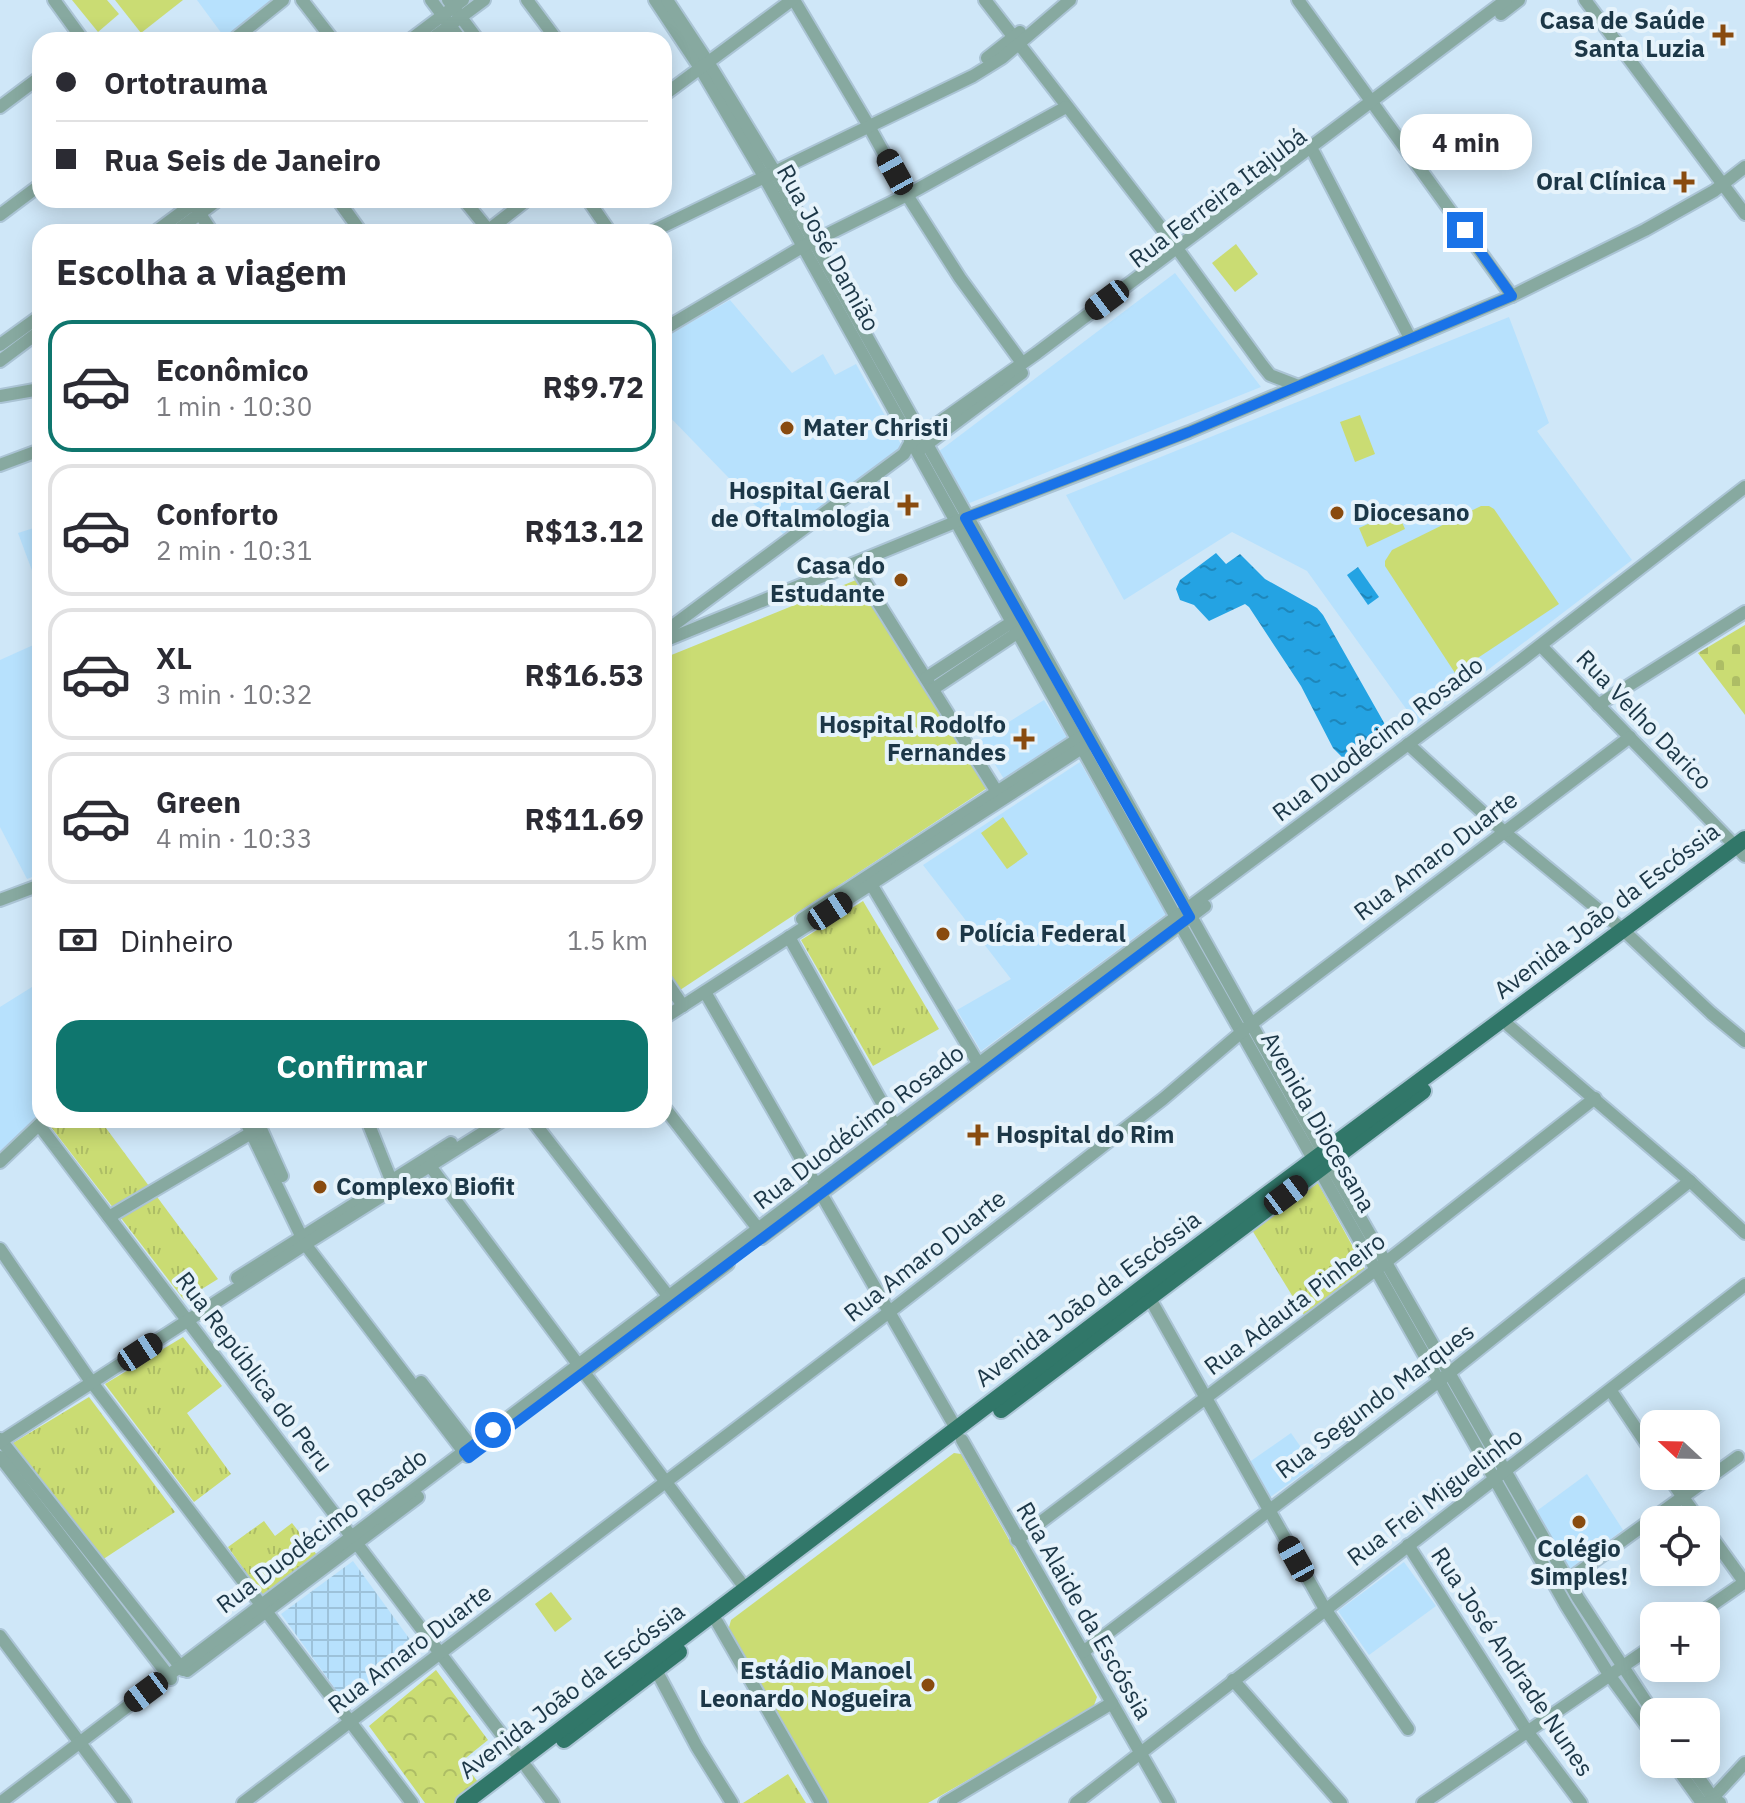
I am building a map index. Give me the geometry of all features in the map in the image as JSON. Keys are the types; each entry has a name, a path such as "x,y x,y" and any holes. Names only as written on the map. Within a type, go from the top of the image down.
{"main road":[{"name":"Avenida João da Escóssia","path":"464,1803 656,1670 959,1435 1625,932 1742,849"},
{"name":"Avenida João da Escóssia","path":"481,1803 524,1764 745,1588 1149,1297 1322,1161 1509,1026 1625,932"}],"street":[{"path":"54,0 77,32"},
{"path":"243,32 283,0"},
{"path":"302,0 327,32"},
{"path":"431,0 453,11 471,32"},
{"path":"422,32 453,11 484,0"},
{"path":"527,0 551,32"},
{"name":"Rua José Damião","path":"655,0 704,65"},
{"name":"Rua José Damião","path":"667,0 807,244 915,446 960,520"},
{"path":"672,89 793,0 907,195 960,278 1022,363"},
{"path":"985,0 1179,250 1270,375 1296,385"},
{"path":"1016,41 1059,0"},
{"path":"667,224 868,124 973,76 1070,0"},
{"path":"1298,0 1512,296"},
{"name":"Rua Ferreira Itajubá","path":"915,446 1022,363 1314,153 1506,0"},
{"name":"Rua Ferreira Itajubá","path":"672,629 1374,104 1519,0"},
{"path":"1585,0 1745,214"},
{"path":"436,32 453,11"},
{"path":"453,11 459,32"},
{"path":"0,107 32,83"},
{"path":"672,324 807,244 907,195 1066,107"},
{"path":"1314,153 1410,338"},
{"path":"672,631 854,564 1189,432 1512,296 1645,230 1745,167"},
{"path":"0,215 32,191"},
{"path":"166,224 189,208"},
{"path":"470,208 483,224"},
{"path":"497,224 517,208"},
{"path":"0,345 32,322"},
{"path":"0,361 32,337"},
{"path":"0,396 32,390"},
{"path":"0,465 32,453"},
{"name":"Rua Duodécimo Rosado","path":"1411,747 1745,487"},
{"name":"Rua Duodécimo Rosado","path":"0,1803 263,1610 819,1188 1544,649 1745,495"},
{"name":"Avenida Diocesana","path":"960,520 1381,1266 1449,1373 1500,1474 1572,1601 1640,1712"},
{"path":"854,564 997,792"},
{"path":"1598,705 1745,612"},
{"path":"929,683 1019,624"},
{"name":"Rua Velho Darico","path":"1544,649 1742,849"},
{"name":"Rua Amaro Duarte","path":"243,1803 888,1313 1163,1099 1246,1029 1630,737"},
{"path":"672,1010 997,792 1084,740"},
{"path":"672,1006 705,992 1084,740"},
{"path":"1411,747 1504,832 1625,932 1745,1041"},
{"path":"871,884 978,1063"},
{"path":"0,900 32,888"},
{"name":"Rua Duodécimo Rosado","path":"581,1369 669,1297 819,1188 978,1063 1183,916"},
{"path":"789,937 895,1126"},
{"path":"672,990 680,1003"},
{"name":"Rua Alaide da Escóssia","path":"705,992 1169,1803"},
{"path":"1509,1026 1690,1181 1745,1233"},
{"name":"Rua Adauta Pinheiro","path":"1017,1540 1206,1400 1595,1098"},
{"path":"672,1117 759,1230"},
{"path":"0,1162 36,1128"},
{"name":"Rua República do Peru","path":"46,1128 109,1217 553,1803"},
{"path":"109,1217 248,1128"},
{"path":"254,1128 306,1238 470,1452"},
{"path":"370,1128 391,1180"},
{"path":"182,1669 0,1439 391,1180 480,1128"},
{"path":"306,1238 430,1166 482,1128"},
{"path":"538,1128 669,1297"},
{"path":"430,1166 745,1588"},
{"name":"Rua Segundo Marques","path":"1083,1652 1438,1382 1690,1181"},
{"path":"0,1249 90,1380 412,1803"},
{"name":"Avenida Diocesana","path":"1381,1266 1438,1382 1568,1580 1572,1601"},
{"name":"Rua Frei Miguelinho","path":"1076,1803 1745,1285"},
{"path":"1149,1297 1325,1609 1408,1729"},
{"path":"1611,1391 1640,1434"},
{"path":"0,1457 170,1678"},
{"path":"1568,1580 1738,1457"},
{"path":"1678,1490 1689,1506"},
{"name":"Rua José Andrade Nunes","path":"1408,1545 1527,1731 1581,1803"},
{"path":"1716,1602 1745,1582 1720,1548"},
{"path":"717,1622 821,1803"},
{"path":"0,1636 125,1803"},
{"path":"1423,1803 1640,1655"},
{"path":"656,1670 697,1747 732,1803"},
{"name":"Avenida Diocesana","path":"1616,1672 1640,1699"},
{"path":"1233,1680 1341,1803"},
{"path":"945,1803 1112,1703"},
{"name":"Rua Duodécimo Rosado","path":"11,1803 81,1745"},
{"path":"1711,1802 1745,1763"},
{"path":"1688,1778 1711,1802"},
{"path":"1697,1778 1711,1802"}],"shaded area":[{"path":"197,0 274,0 233,32 221,32"},
{"path":"1175,273 1261,387 967,504 938,452"},
{"name":"Mater Christi","path":"730,300 792,373 823,354 835,375 856,364 902,446 785,536 672,419 672,333"},
{"name":"Diocesano","path":"1509,317 1549,423 1537,431 1632,560 1417,724 1307,571 1232,532 1124,600 1066,495"},
{"path":"32,529 32,571 18,533"},
{"path":"32,646 32,877 27,879 0,827 0,660"},
{"name":"Hospital Rodolfo Fernandes","path":"1044,700 1068,739 1004,779 980,740"},
{"path":"1080,762 1166,914 981,1051 957,1010 1011,979 923,865"},
{"path":"32,987 32,1123 0,1152 0,1007"},
{"path":"1291,1433 1314,1466 1269,1498 1248,1463"},
{"name":"Colégio Simples!","path":"1587,1474 1623,1530 1568,1570 1534,1513"},
{"path":"353,1561 419,1652 347,1705 281,1614"},
{"path":"1404,1562 1436,1606 1369,1655 1338,1611"}],"green space":[{"path":"72,0 107,0 119,14 98,32"},
{"path":"115,0 183,0 142,32"},
{"path":"1236,244 1258,274 1235,292 1212,263"},
{"path":"1360,415 1375,454 1355,462 1340,422"},
{"path":"1481,506 1494,509 1559,604 1455,673 1385,566 1385,561 1392,550"},
{"path":"1397,511 1405,529 1367,547 1359,528"},
{"path":"856,580 987,788 677,992 672,984 672,655"},
{"path":"1745,625 1745,715 1698,653"},
{"path":"1003,817 1028,854 1007,869 981,833"},
{"path":"863,901 939,1029 873,1066 801,940"},
{"path":"52,1128 106,1128 218,1279 184,1300"},
{"path":"1318,1183 1366,1271 1304,1315 1252,1230"},
{"path":"183,1337 222,1386 187,1413 231,1474 194,1502 105,1384"},
{"path":"89,1397 175,1512 102,1560 13,1443"},
{"path":"954,1453 961,1454 1097,1697 1093,1708 928,1803 826,1803 728,1631 731,1620"},
{"path":"264,1521 275,1536 292,1523 317,1555 262,1595 228,1547"},
{"path":"551,1592 572,1619 555,1632 535,1604"},
{"path":"436,1670 488,1740 462,1761 481,1786 457,1803 425,1803 369,1726"},
{"path":"788,1774 806,1803 743,1803"}],"water":[{"path":"1216,553 1226,564 1240,554 1265,579 1317,608 1387,728 1345,760 1333,748 1301,686 1249,607 1245,604 1209,621 1194,605 1180,600 1176,589 1180,580"},
{"path":"1358,567 1379,597 1368,605 1347,575"}],"place":[{"name":"Casa de Saúde Santa Luzia","path":"1723,35"},
{"name":"Oral Clínica","path":"1684,182"},
{"name":"Mater Christi","path":"787,428"},
{"name":"Hospital Geral de Oftalmologia","path":"908,505"},
{"name":"Diocesano","path":"1337,513"},
{"name":"Casa do Estudante","path":"901,580"},
{"name":"Hospital Rodolfo Fernandes","path":"1024,739"},
{"name":"Polícia Federal","path":"943,934"},
{"name":"Hospital do Rim","path":"978,1135"},
{"name":"Complexo Biofit","path":"320,1187"},
{"name":"Colégio Simples!","path":"1579,1522"},
{"name":"Estádio Manoel Leonardo Nogueira","path":"928,1685"}],"route":[{"path":"493,1430 464,1452 469,1458 1190,917 965,518 1189,432 1512,296 1465,230"}]}
